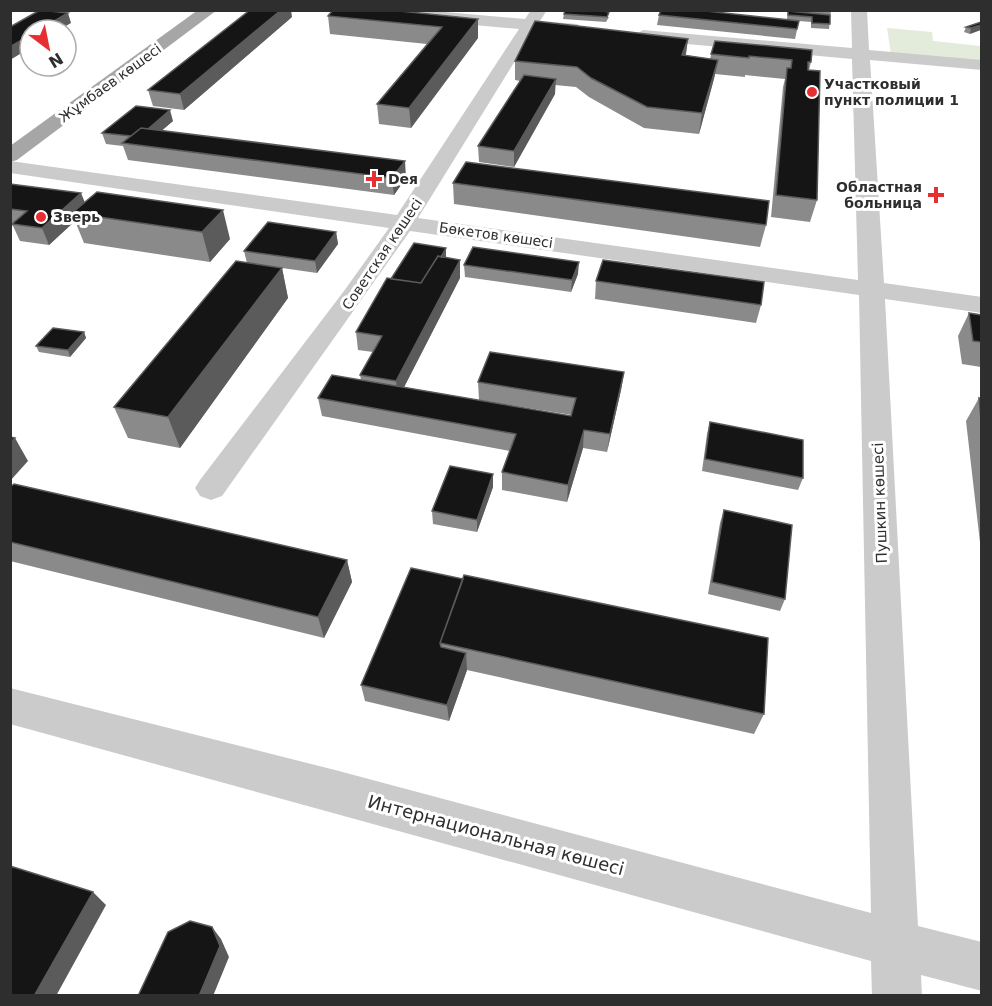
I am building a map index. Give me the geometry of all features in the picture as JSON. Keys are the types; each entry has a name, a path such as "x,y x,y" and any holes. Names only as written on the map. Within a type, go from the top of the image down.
{"main road":[{"name":"Жұмбаев көшесі","path":"10,156 208,10"}],"street":[{"path":"361,10 534,18 598,31"},
{"name":"Пушкин көшесі","path":"859,10 897,944 897,996"},
{"name":"Советская көшесі","path":"211,488 353,296 405,221 534,18"},
{"path":"621,33 981,65"},
{"name":"Бөкетов көшесі","path":"10,167 405,221 870,291 981,305"},
{"name":"Интернациональная көшесі","path":"10,706 981,967"}],"green space":[{"path":"887,28 932,32 933,41 981,46 981,61 891,54"}],"building":[{"path":"40,10 68,13 59,18 26,18"},
{"path":"250,10 281,10 180,94 148,90"},
{"path":"333,10 390,10 478,19 409,108 377,104 442,27 328,16"},
{"path":"565,10 609,12 607,17 564,14"},
{"path":"661,10 697,10 799,21 797,29 659,15"},
{"path":"788,11 830,15 830,24 812,23 812,17 788,15"},
{"path":"535,21 688,39 682,55 718,60 702,113 647,107 591,78 577,67 515,61"},
{"path":"18,22 18,42 10,47 10,27"},
{"path":"981,22 981,25 966,27"},
{"path":"715,41 812,50 808,70 820,71 817,200 776,195 787,68 791,68 792,60 711,54"},
{"path":"524,75 556,79 514,151 478,146"},
{"path":"136,106 170,110 148,129 141,128 131,136 102,133"},
{"path":"141,128 405,161 392,178 122,143"},
{"path":"466,162 769,201 766,225 453,183"},
{"path":"10,184 81,193 42,228 12,224 27,211 10,209"},
{"path":"97,192 223,210 202,232 72,213"},
{"path":"268,222 336,232 315,261 244,251"},
{"path":"414,243 446,248 441,257 438,256 421,283 391,279"},
{"path":"473,247 579,262 572,280 464,265"},
{"path":"438,256 460,260 396,381 360,375 382,336 356,332 387,278 421,283"},
{"path":"603,260 764,282 761,305 596,281"},
{"path":"236,261 282,268 168,417 114,407"},
{"path":"969,313 981,315 981,342 973,341"},
{"path":"53,328 84,332 68,350 36,346"},
{"path":"490,352 624,372 610,434 584,430 568,485 502,472 516,434 318,398 332,375 571,416 576,398 478,382"},
{"path":"710,422 803,440 803,478 705,459"},
{"path":"450,466 493,474 477,520 432,511"},
{"path":"14,484 347,560 318,617 10,542 10,487"},
{"path":"724,510 792,525 785,599 712,582"},
{"path":"411,568 463,579 440,643 441,647 466,653 447,705 361,685"},
{"path":"464,575 768,638 764,714 440,643"},
{"path":"10,866 93,892 34,996 10,996"},
{"path":"190,921 212,927 220,946 199,996 138,996 168,932"}],"place":[{"name":"Участковый пункт полиции 1","path":"812,92"},
{"name":"Deя","path":"374,179"},
{"name":"Областная больница","path":"936,195"},
{"name":"Зверь","path":"41,217"}]}
